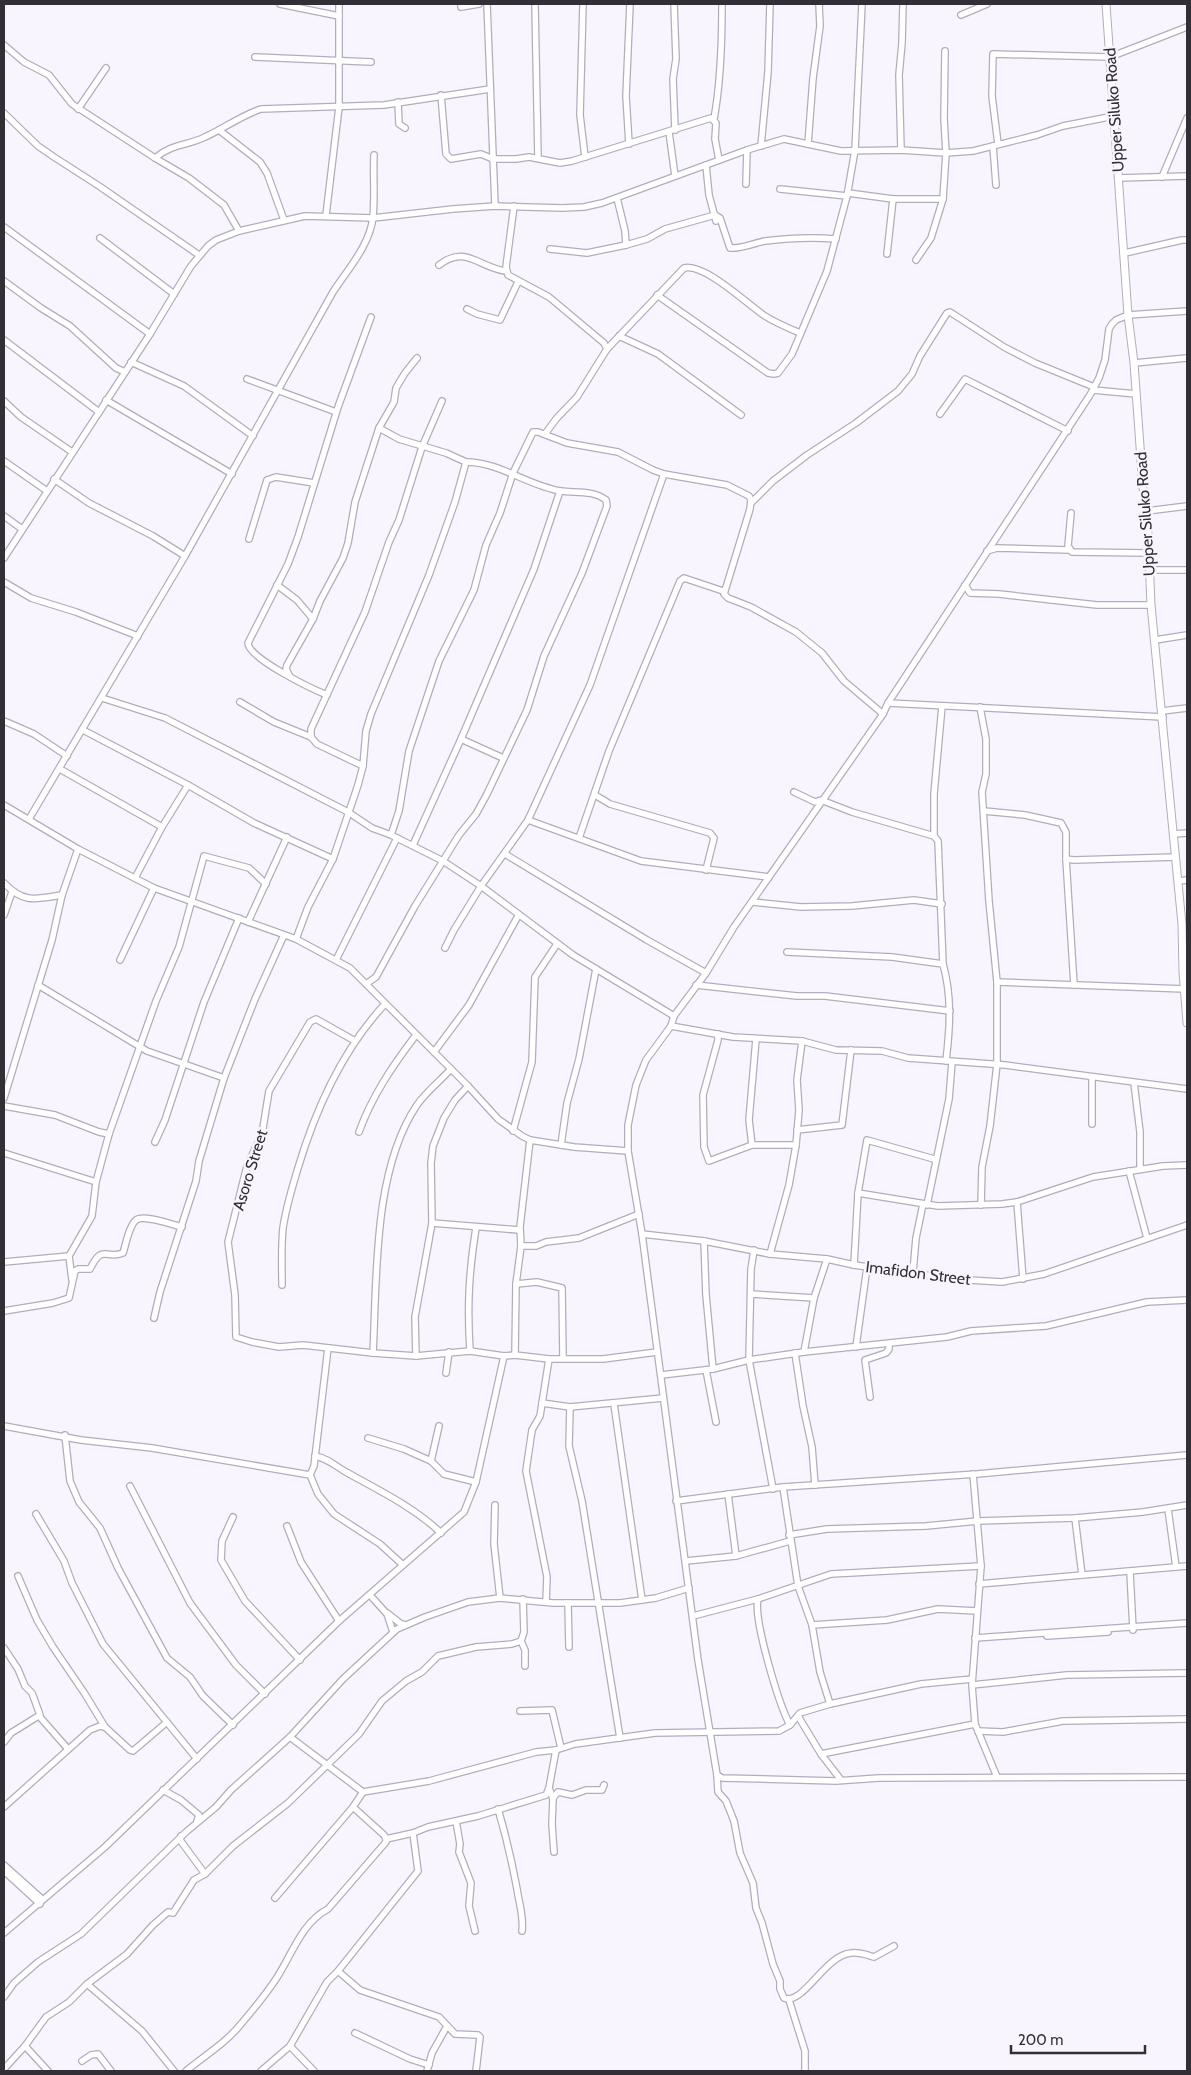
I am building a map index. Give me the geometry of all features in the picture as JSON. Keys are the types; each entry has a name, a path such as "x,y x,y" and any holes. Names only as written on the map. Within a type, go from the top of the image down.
{"main road":[{"name":"Upper Siluko Road","path":"1106,4 1128,315 1134,363 1143,488 1147,511 1151,604 1178,881 1184,924 1187,1023"}],"street":[{"path":"280,4 339,16"},
{"path":"326,215 339,107 340,4"},
{"path":"461,7 479,4"},
{"path":"487,4 494,206"},
{"path":"536,4 538,158"},
{"path":"583,4 580,115 585,157"},
{"path":"629,144 626,96 630,4"},
{"path":"674,4 676,60 673,79 672,131 675,176"},
{"path":"719,160 715,139 716,123 714,119 718,96 722,4"},
{"path":"761,146 768,72 770,4"},
{"path":"808,144 813,78 820,26 819,4"},
{"path":"657,295 768,373 778,373 792,354 827,271 848,195 855,150 862,4"},
{"path":"901,150 899,75 904,4"},
{"path":"960,15 987,4"},
{"path":"996,185 996,145 992,96 993,54 1110,57 1187,27"},
{"path":"4,45 24,62 49,75 68,101 104,126 126,137 141,150 189,178 224,205 239,231"},
{"path":"916,260 931,238 943,200 946,153 944,119 945,51"},
{"path":"255,57 371,62"},
{"path":"78,108 106,68"},
{"path":"155,158 171,148 203,138 243,115 261,109 299,106 339,107 398,102 490,89"},
{"path":"441,95 446,154 455,160 480,154 493,159 538,158 560,163 629,144 706,119 714,119"},
{"path":"398,102 399,124 405,128"},
{"path":"4,113 38,146 199,256"},
{"path":"4,558 199,256 216,240 239,231 305,216 326,215 373,218 494,206 584,207 617,198 747,150 784,139 841,151 901,150 946,153 974,150 1037,135 1063,126 1113,116"},
{"path":"1098,120 1113,116"},
{"path":"1162,177 1187,118"},
{"path":"219,130 260,162 267,173 284,220"},
{"path":"746,184 747,150"},
{"path":"29,819 185,556 333,292 360,251 370,231 373,218 374,155"},
{"path":"706,165 715,218"},
{"path":"1118,178 1187,176"},
{"path":"780,189 893,199 943,200"},
{"path":"617,198 626,245"},
{"path":"887,254 893,199"},
{"path":"506,271 514,206"},
{"path":"550,249 586,253 647,239 665,228 715,218 720,218 730,248 736,249 761,242 805,237 836,239"},
{"path":"4,227 150,334"},
{"path":"100,238 174,294"},
{"path":"1125,254 1187,240"},
{"path":"439,265 451,257 459,256 479,261 485,266 506,271 512,279 549,297 604,343 607,349"},
{"path":"545,434 577,397 607,349 684,268 690,267 699,270 737,293 764,316 800,333"},
{"path":"4,281 70,326 116,368 125,372"},
{"path":"467,309 477,314 500,320 518,282"},
{"path":"894,1946 874,1957 850,1952 842,1956 821,1971 796,1998 789,2000 784,1998 780,1989 780,1981 756,1908 753,1883 740,1853 734,1821 726,1801 718,1792 676,1501 642,1234 628,1151 628,1124 636,1085 646,1060 671,1026 674,1016 706,973 734,927 753,902 821,800 883,714 888,703 1094,389 1105,360 1109,328 1116,320 1128,315 1187,311"},
{"path":"751,504 780,476 807,455 856,423 898,391 912,374 920,356 947,313 950,312 1004,347 1035,363 1094,389 1136,394"},
{"path":"327,695 288,676 254,653 248,647 248,643 288,564 336,412 371,318"},
{"path":"619,336 658,354 741,415"},
{"path":"4,340 99,412"},
{"path":"288,676 287,665 313,619 320,601 343,558 348,543 355,502 379,428 394,402 396,388 400,380 417,358"},
{"path":"1134,363 1187,358"},
{"path":"131,362 184,386 253,436"},
{"path":"247,379 336,412"},
{"path":"940,414 965,379 1068,431"},
{"path":"106,400 232,474"},
{"path":"4,401 21,417 72,452"},
{"path":"311,737 311,729 365,612 389,542 399,520 422,447 442,401"},
{"path":"366,984 376,977 443,861 459,835 476,814 527,710 544,656 582,573 607,506 606,500 596,495 560,491 493,466 466,462 446,453 399,440 379,428"},
{"path":"391,835 399,811 408,751 439,661 474,590 485,551 513,473 532,434 535,432 545,434 572,445 618,452 664,474 727,484 749,496 751,504 738,554 724,591"},
{"path":"4,461 46,491"},
{"path":"296,939 308,907 333,859 363,766 366,731 371,714 429,575 455,502 466,462"},
{"path":"445,948 481,886 528,820 590,685 664,474"},
{"path":"249,539 267,480 276,477 314,483"},
{"path":"54,479 89,503 153,536 185,556"},
{"path":"412,845 461,740 534,569 560,491"},
{"path":"1147,511 1187,506"},
{"path":"1069,550 1071,513"},
{"path":"4,516 22,529"},
{"path":"987,551 997,548 1069,550 1072,552 1149,553"},
{"path":"1150,570 1187,570"},
{"path":"579,838 609,751 680,581 684,578 724,591 728,598 751,607 796,632 822,653 844,681 883,714"},
{"path":"4,582 32,598 76,612 138,636"},
{"path":"277,585 297,600 313,619"},
{"path":"965,585 970,593 999,594 1097,605 1151,604"},
{"path":"1155,640 1187,635"},
{"path":"102,698 165,718 348,812 372,828 398,838 443,861 481,886 556,944 674,1016"},
{"path":"240,702 274,722 311,737 317,744 363,766"},
{"path":"888,703 1162,714 1187,708"},
{"path":"934,836 934,794 942,706"},
{"path":"980,707 986,739 986,774 982,792 988,901 998,982 997,1064 990,1126 982,1168 980,1205"},
{"path":"4,720 34,734 67,756"},
{"path":"82,730 254,822 333,859"},
{"path":"461,740 503,758"},
{"path":"60,769 162,827"},
{"path":"135,878 162,827 188,785"},
{"path":"794,792 815,802 821,800 852,812 934,836 938,841 942,904 940,928 950,1011 949,1100 916,1238 913,1272"},
{"path":"595,795 610,804 710,833 714,838 706,870"},
{"path":"4,805 78,849 154,888 284,934 350,968 468,1086 484,1106 513,1131 530,1140 561,1145 628,1151"},
{"path":"984,811 1025,814 1061,823 1066,832 1074,986"},
{"path":"528,820 641,861 769,877"},
{"path":"1174,834 1187,833"},
{"path":"248,922 287,837"},
{"path":"336,960 398,838"},
{"path":"4,1098 62,895 78,849"},
{"path":"505,854 647,940 706,973"},
{"path":"72,1280 69,1256 92,1216 96,1182 109,1134 156,1001 179,947 204,856 249,868 266,884"},
{"path":"1066,858 1074,860 1176,857"},
{"path":"1178,881 1187,880"},
{"path":"4,883 12,892 20,897 34,900 62,895"},
{"path":"120,960 154,888"},
{"path":"4,915 12,892"},
{"path":"753,902 801,907 852,906 914,900 942,904"},
{"path":"434,1052 469,1005 518,916"},
{"path":"154,1142 165,1120 204,1002 239,918"},
{"path":"154,1318 160,1292 196,1181 199,1161 224,1078 255,999 284,934"},
{"path":"513,1131 532,1062 535,977 556,944"},
{"path":"787,952 892,957 943,964"},
{"path":"561,1145 567,1103 580,1059 596,970"},
{"path":"998,982 1185,989"},
{"path":"38,984 141,1047 155,1054 224,1078"},
{"path":"696,986 797,996 825,996 950,1011"},
{"path":"282,1285 281,1248 289,1198 321,1101 355,1041 368,1022 385,1004"},
{"name":"Asoro Street","path":"328,1348 279,1347 236,1337 235,1295 228,1242 247,1166 262,1134 269,1091 305,1028 316,1019 355,1041"},
{"path":"671,1026 756,1039 802,1041 836,1050 882,1051 908,1058 997,1064 1187,1089"},
{"path":"718,1034 718,1040 702,1095 707,1157 709,1161 752,1145 796,1145"},
{"path":"359,1132 366,1114 392,1066 416,1035"},
{"path":"752,1145 749,1120 756,1039"},
{"path":"770,1254 796,1145 797,1080 802,1041"},
{"path":"797,1130 842,1125 851,1050"},
{"path":"373,1353 382,1211 395,1152 404,1128 418,1104 451,1069"},
{"path":"1092,1077 1092,1124"},
{"path":"1134,1083 1140,1132 1140,1169"},
{"path":"416,1356 415,1317 432,1223 431,1163 433,1146 444,1118 455,1100 468,1086"},
{"path":"4,1106 56,1115 109,1134"},
{"path":"515,1355 516,1284 521,1246 519,1230 530,1140"},
{"path":"854,1265 858,1193 867,1140 934,1159"},
{"path":"4,1153 96,1182"},
{"path":"858,1193 938,1206 1017,1202 1079,1180 1140,1169 1187,1165"},
{"path":"1129,1171 1147,1238"},
{"path":"1017,1202 1023,1279"},
{"path":"521,1246 536,1246 546,1242 579,1238 639,1214"},
{"path":"4,1311 53,1303 69,1298 75,1271 78,1269 90,1269 98,1255 102,1253 117,1255 123,1253 133,1224 137,1219 159,1221 182,1227"},
{"path":"432,1223 519,1230"},
{"name":"Imafidon Street","path":"642,1234 704,1242 770,1254 827,1259 854,1265 953,1279 1002,1282 1044,1274 1187,1225"},
{"path":"470,1351 467,1310 469,1270 476,1228"},
{"path":"704,1242 709,1369 716,1422"},
{"path":"754,1250 750,1294 748,1360 773,1489"},
{"path":"4,1262 69,1256"},
{"path":"804,1352 814,1298 827,1259"},
{"path":"856,1347 868,1267"},
{"path":"516,1284 537,1282 562,1288 563,1358"},
{"path":"750,1294 814,1298"},
{"path":"660,1375 709,1369 748,1360 795,1353 947,1337 971,1331 1046,1326 1147,1302 1170,1299 1187,1300"},
{"path":"870,1397 865,1360 886,1353 890,1349 889,1344"},
{"path":"403,1566 380,1544 334,1514 318,1494 310,1475 315,1456 328,1348 416,1356 470,1351 504,1356 515,1355 549,1359 603,1359 657,1352"},
{"path":"446,1373 449,1352"},
{"path":"795,1353 802,1406 812,1447 815,1485"},
{"path":"4,1933 105,1847 339,1621 370,1596 464,1512 476,1482 504,1356"},
{"path":"546,1602 547,1577 526,1471 532,1430 540,1416 549,1359"},
{"path":"542,1403 570,1407 662,1398"},
{"path":"614,1404 642,1600"},
{"path":"570,1407 569,1446 582,1501 620,1738"},
{"path":"4,1426 65,1435 81,1440 152,1448 310,1475"},
{"path":"431,1461 439,1426"},
{"path":"65,1435 70,1481 79,1502 100,1528 118,1568 167,1658 190,1677 203,1696 233,1724"},
{"path":"368,1438 404,1449 431,1461 444,1474 476,1482"},
{"path":"676,1501 783,1487 973,1474 1187,1455"},
{"path":"315,1456 326,1458 343,1471 412,1510 430,1522 441,1533"},
{"path":"973,1474 981,1566 972,1682 975,1724 997,1777"},
{"path":"130,1486 190,1603 236,1665 265,1694"},
{"path":"783,1487 789,1538 798,1586 812,1625 820,1672 830,1704"},
{"path":"728,1494 736,1556"},
{"path":"495,1505 494,1544 500,1598"},
{"path":"686,1561 736,1556 789,1538 827,1529 1075,1518 1168,1509 1187,1505"},
{"path":"1168,1509 1176,1567"},
{"path":"36,1514 64,1561 72,1583 104,1644 197,1758"},
{"path":"233,1517 222,1541 221,1560 245,1601 300,1660"},
{"path":"1075,1518 1082,1576"},
{"path":"288,1526 301,1562 339,1621"},
{"path":"693,1616 758,1599 830,1574 981,1566"},
{"path":"979,1584 1187,1566"},
{"path":"1131,1571 1134,1628"},
{"path":"18,1576 37,1620 105,1727 133,1751 166,1722"},
{"path":"4,1997 14,1983 38,1962 81,1934 195,1824 202,1815 290,1736 343,1679 393,1632 406,1625 468,1602 500,1598 568,1603 620,1603 642,1600 689,1588"},
{"path":"370,1596 386,1612 401,1624 406,1625"},
{"path":"758,1599 758,1614 766,1650 780,1702 790,1725"},
{"path":"523,1600 524,1632 521,1641 525,1650 525,1666"},
{"path":"568,1603 569,1647"},
{"path":"812,1625 887,1620 938,1609 977,1611"},
{"path":"386,1612 392,1624 393,1632"},
{"path":"975,1638 1187,1625"},
{"path":"1044,1636 1134,1628"},
{"path":"4,2068 25,2046 46,2017 69,2002 87,1984 127,1954 164,1914 173,1913 194,1880 206,1874 233,1846 288,1803 360,1734 382,1701 406,1681 422,1672 438,1656 476,1647 512,1644 521,1641"},
{"path":"4,1648 18,1669 25,1686 32,1693 39,1716 68,1749"},
{"path":"275,1898 353,1807 363,1792 429,1781 536,1752 575,1744 655,1733 779,1731 790,1725 798,1716 809,1709 921,1684 1067,1675 1187,1673"},
{"path":"186,2071 220,2045 240,2026 276,1979 291,1950 308,1926 334,1903 372,1859 386,1838 413,1833 428,1827 542,1797 549,1792 558,1749 552,1710 520,1711"},
{"path":"4,1742 11,1733 39,1716"},
{"path":"798,1716 821,1754 841,1780"},
{"path":"978,1731 1003,1732 1063,1721 1187,1719"},
{"path":"821,1754 975,1724"},
{"path":"4,1806 94,1728 105,1727"},
{"path":"290,1736 363,1792"},
{"path":"717,1775 722,1778 841,1780 879,1778 1187,1777"},
{"path":"552,1798 558,1792 572,1795 586,1790 602,1790 604,1785"},
{"path":"549,1788 552,1798 554,1852"},
{"path":"163,1790 202,1815"},
{"path":"353,1807 386,1838"},
{"path":"498,1809 514,1871 523,1922 522,1931"},
{"path":"456,1821 460,1852 471,1883 468,1906 475,1931"},
{"path":"261,2071 290,2046 327,1982 418,1871 413,1833"},
{"path":"181,1836 180,1840 206,1874"},
{"path":"4,1868 41,1901"},
{"path":"338,1970 360,1990 439,2017 455,2034 476,2034 480,2037 476,2071"},
{"path":"87,1984 142,2031 174,2071"},
{"path":"789,2000 805,2051 805,2071"},
{"path":"356,2033 428,2068 432,2053 447,2026"},
{"path":"25,2046 48,2071"},
{"path":"290,2046 314,2071"},
{"path":"82,2061 98,2054 112,2071"}]}
